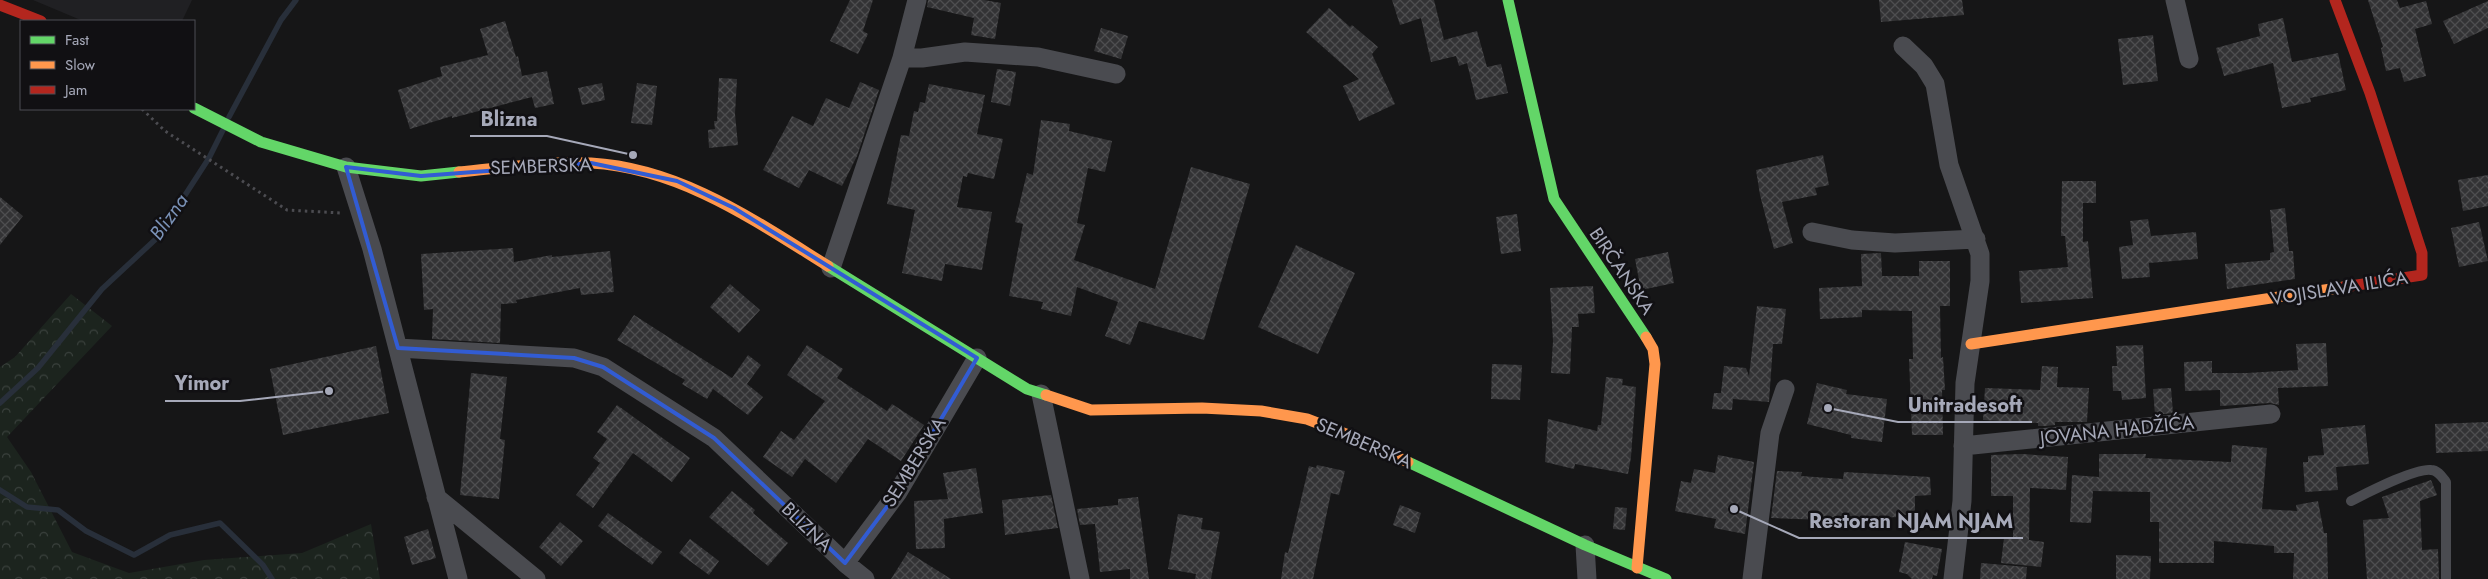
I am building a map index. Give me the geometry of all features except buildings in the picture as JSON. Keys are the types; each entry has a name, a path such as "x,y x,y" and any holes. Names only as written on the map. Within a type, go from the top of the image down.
{"main road":[{"name":"BIRČANSKA","path":"1508,0 1554,199 1565,219 1604,272 1653,349 1655,364 1637,568"},
{"name":"VOJISLAVA ILIĆA","path":"1971,344 2422,275 2422,253 2370,94 2335,0"},
{"path":"0,5 38,20"},
{"name":"SEMBERSKA","path":"199,111 261,142 346,167 421,176 541,164 591,163 633,169 678,181 734,208 1028,389 1091,410 1202,408 1262,411 1307,419 1356,438 1585,545 1666,579"}],"street":[{"path":"831,268 902,58 917,0"},
{"path":"2175,0 2189,59"},
{"path":"1903,46 1924,66 1935,84 1949,165 1980,254 1980,281 1964,383 1962,501 1952,579"},
{"path":"902,58 922,58 964,52 1038,57 1116,74"},
{"path":"346,167 362,214 458,579"},
{"path":"1812,232 1852,240 1895,243 1976,239"},
{"name":"BLIZNA","path":"398,348 574,358 603,367 714,438 864,579"},
{"name":"SEMBERSKA","path":"845,563 898,492 977,358"},
{"path":"1752,579 1770,433 1785,389"},
{"path":"1041,394 1080,579"},
{"name":"JOVANA HADŽIĆA","path":"1963,446 2271,414"},
{"path":"435,496 536,579"},
{"path":"1585,545 1587,579"}],"lane":[{"path":"2351,501 2411,474 2431,470 2440,473 2446,482 2446,579"}],"path":[{"path":"143,110 164,131 287,210 362,214"}],"highlighted area":[{"path":"591,163 677,181 734,208 977,358 898,492 845,563 714,438 603,367 574,358 398,348 346,167 421,176"}],"shaded area":[{"path":"33,0 192,0 182,20 81,20"}],"green space":[{"path":"71,294 112,326 7,437 31,472 72,552 129,573 204,560 302,553 371,524 380,579 0,579 0,367 15,357"}],"waterway":[{"name":"Blizna","path":"229,117 281,20 296,0"},
{"name":"Blizna","path":"0,403 38,368 102,289 158,237 209,158 223,130"},
{"name":"Blizna","path":"0,490 27,507 58,510 86,531 134,555 170,535 220,523 263,565 272,579"}],"traffic: fast":[{"path":"1508,0 1554,199 1646,337"},
{"path":"195,109 261,142 346,167 421,176 459,172"},
{"path":"828,266 1027,389 1046,395"},
{"path":"1408,462 1585,545 1666,579"}],"traffic: slow":[{"path":"459,172 558,163 591,163 624,167 655,175 715,199 772,231 828,266"},
{"path":"1971,344 2344,287"},
{"path":"1637,568 1655,364 1653,349 1646,337"},
{"path":"1046,395 1091,410 1202,408 1261,411 1307,419 1356,438 1408,462"}],"traffic: jam":[{"path":"2335,0 2370,93 2422,253 2422,275 2344,287"},
{"path":"0,5 38,20"}],"place":[{"name":"Blizna","path":"633,155"},
{"name":"Yimor","path":"329,391"},
{"name":"Unitradesoft","path":"1828,408"},
{"name":"Restoran NJAM NJAM","path":"1734,509"}]}
